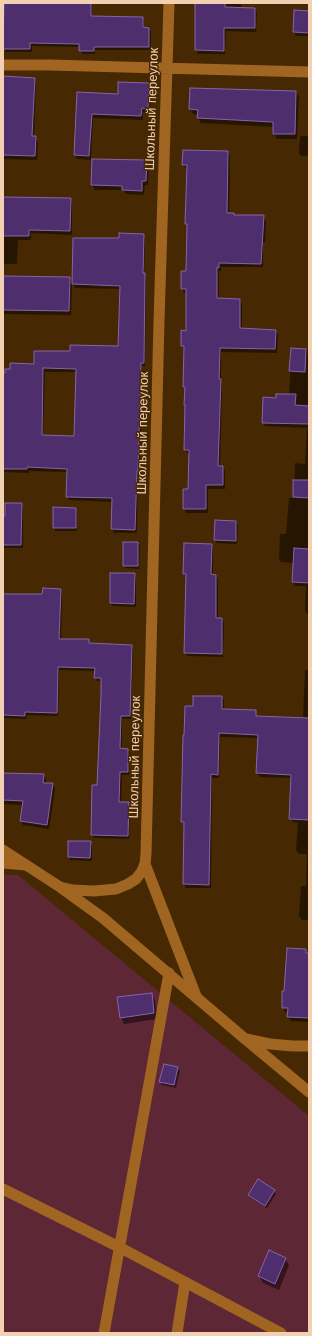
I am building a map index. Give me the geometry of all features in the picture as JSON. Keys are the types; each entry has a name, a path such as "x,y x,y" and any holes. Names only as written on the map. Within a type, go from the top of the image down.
{"street":[{"name":"Школьный переулок","path":"145,864 147,844 168,3"},
{"path":"3,66 167,68 309,72"},
{"path":"3,850 60,887 103,918 244,1038 308,1087"},
{"path":"3,863 26,865"},
{"path":"60,887 88,891 116,889 136,879 145,864"},
{"path":"145,864 196,996"},
{"path":"104,1333 169,973"},
{"path":"244,1038 270,1044 309,1046"},
{"path":"3,1189 119,1247 281,1333"},
{"path":"177,1333 185,1282"}],"shaded area":[{"path":"3,875 18,875 309,1116 309,1333 3,1333"}],"building":[{"path":"4,3 91,3 91,16 143,17 143,27 149,28 149,47 94,47 94,51 79,51 79,44 30,43 30,49 3,49"},
{"path":"195,3 225,3 225,7 255,8 255,28 224,28 224,51 195,50"},
{"path":"294,10 309,11 309,33 293,32"},
{"path":"3,76 35,78 32,136 36,136 35,156 3,155"},
{"path":"118,82 149,83 148,109 142,108 141,116 92,114 89,156 74,155 77,92 118,94"},
{"path":"190,88 296,91 295,134 273,134 273,122 197,118 198,110 189,109"},
{"path":"183,150 228,151 227,213 234,213 234,215 264,215 261,264 219,263 219,268 217,267 217,298 240,299 240,328 276,330 275,349 220,348 219,379 221,379 218,466 223,466 223,485 206,485 206,509 183,509 183,489 188,489 189,450 184,450 184,346 181,346 181,330 186,331 186,289 181,289 181,271 186,271 187,224 185,224 187,165 182,165"},
{"path":"92,159 147,160 146,181 142,181 142,191 122,190 122,186 91,185"},
{"path":"3,197 71,198 70,231 29,230 29,236 3,236"},
{"path":"119,233 144,234 144,363 141,363 135,530 111,529 112,498 66,497 67,469 27,467 27,469 3,469 3,373 5,373 5,369 10,369 10,363 34,364 34,351 70,351 70,345 118,346 120,286 72,284 73,238 119,238","holes":["43,368 76,369 74,436 42,435"]},
{"path":"3,276 70,277 69,311 3,310"},
{"path":"291,348 306,349 305,372 289,371"},
{"path":"276,394 296,394 295,405 309,406 309,424 262,423 263,397 276,398"},
{"path":"293,480 309,480 309,498 293,497"},
{"path":"5,503 22,503 21,545 3,545 3,516 5,516"},
{"path":"53,507 76,508 76,528 53,528"},
{"path":"215,520 236,521 236,541 214,540"},
{"path":"123,542 138,542 138,566 123,566"},
{"path":"184,543 212,544 211,574 216,575 216,618 222,618 222,654 184,653 186,574 183,574"},
{"path":"294,548 309,549 309,583 292,582"},
{"path":"110,573 135,573 134,604 110,603"},
{"path":"43,588 61,589 59,639 89,639 89,643 132,645 130,716 121,716 120,748 128,749 128,772 120,772 119,802 129,802 128,836 91,835 92,785 97,785 101,695 101,678 94,678 95,668 58,667 57,713 25,712 25,716 3,715 3,594 42,594"},
{"path":"193,696 222,696 222,709 256,710 256,716 309,718 309,820 289,819 291,775 256,773 258,735 219,733 218,775 211,774 209,885 183,884 184,822 181,822 183,735 185,706 193,706"},
{"path":"3,773 44,774 43,783 53,783 47,825 20,821 23,801 3,800"},
{"path":"68,841 91,841 90,858 68,857"},
{"path":"287,948 306,949 306,953 309,953 309,1018 287,1017 288,1008 282,1008 282,991 284,991"},
{"path":"152,993 154,1013 120,1018 117,997"},
{"path":"164,1064 178,1067 174,1085 159,1082"},
{"path":"258,1179 275,1190 265,1206 248,1195"},
{"path":"269,1250 286,1258 275,1284 258,1276"}]}
